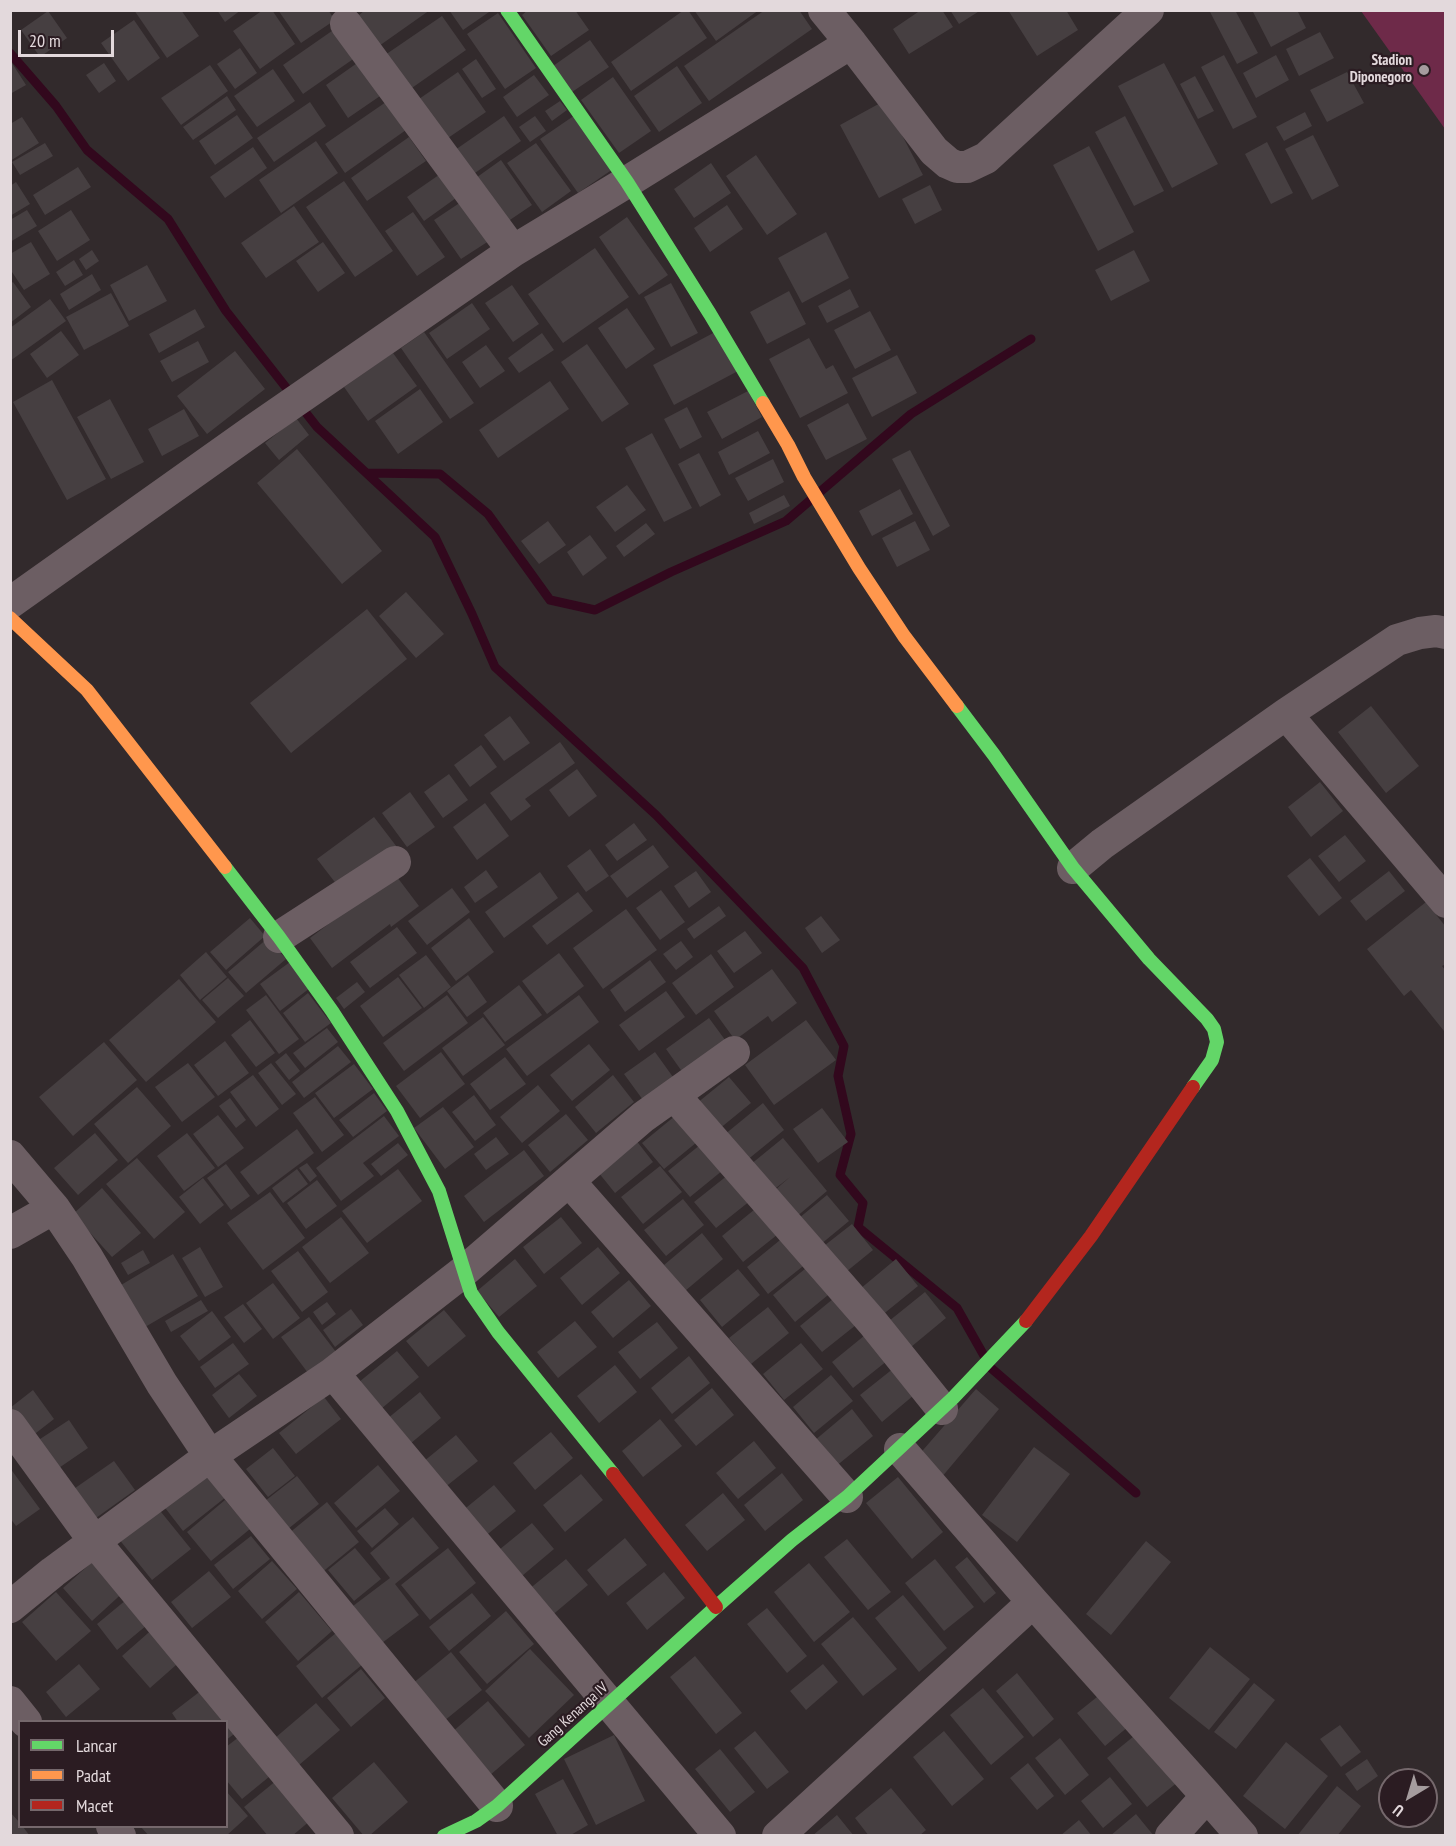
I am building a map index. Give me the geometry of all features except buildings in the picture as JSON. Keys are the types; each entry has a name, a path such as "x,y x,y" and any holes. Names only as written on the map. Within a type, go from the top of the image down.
{"street":[{"name":"Gang Kenanga IV","path":"444,1836 476,1821 497,1806 716,1607 792,1540 847,1497 947,1404 1020,1328 1091,1236 1212,1060 1217,1042 1214,1029 1207,1019 1149,959 1073,868 993,755 904,636 859,568 710,314 627,182 507,10"},
{"path":"824,10 934,151 948,163 957,167 967,167 986,158 1148,10"},
{"path":"346,24 513,251"},
{"path":"10,603 255,429 513,251 850,43"},
{"path":"10,618 87,690 279,937 332,1011 390,1101 426,1164 443,1201 471,1293 498,1332 648,1518 716,1607"},
{"path":"1073,868 1102,844 1286,714 1397,640 1420,633 1436,631 1446,633"},
{"path":"1286,714 1446,902"},
{"path":"279,937 395,862"},
{"path":"10,1607 210,1456 333,1373 464,1272 643,1117 734,1052"},
{"path":"674,1095 873,1323 947,1404"},
{"path":"10,1156 54,1208 87,1257 162,1384 210,1456 497,1806"},
{"path":"569,1181 847,1497"},
{"path":"10,1233 54,1208"},
{"path":"333,1373 720,1836"},
{"path":"10,1425 95,1542 338,1836"},
{"path":"900,1449 1242,1836"},
{"path":"778,1836 1033,1602"},
{"path":"10,1702 24,1720"},
{"path":"1171,1836 1207,1796"}],"shaded area":[{"name":"Stadion Diponegoro","path":"1361,11 1445,11 1445,129"}],"waterway":[{"path":"10,53 56,106 87,150 168,219 226,311 317,427 435,537 495,667 656,815 803,968 844,1046 838,1076 851,1134 840,1175 863,1203 858,1227 957,1308 991,1368 1136,1493"},
{"path":"367,473 440,474 488,514 550,600 595,610 671,572 786,521 911,414 1031,339"}],"traffic: fast":[{"path":"507,10 627,182 763,403"},
{"path":"957,706 1073,868 1149,959 1214,1029 1217,1042 1212,1060 1193,1087"},
{"path":"225,867 332,1011 397,1111 439,1191 471,1293 498,1332 613,1474"},
{"path":"444,1836 476,1821 497,1806 716,1607 792,1540 847,1497 953,1398 1026,1321"}],"traffic: slow":[{"path":"763,403 859,568 904,636 957,706"},
{"path":"10,618 87,690 225,867"}],"traffic: jam":[{"path":"1026,1321 1091,1236 1193,1087"},
{"path":"613,1474 716,1607"}],"place":[{"name":"Stadion Diponegoro","path":"1424,70"}]}
